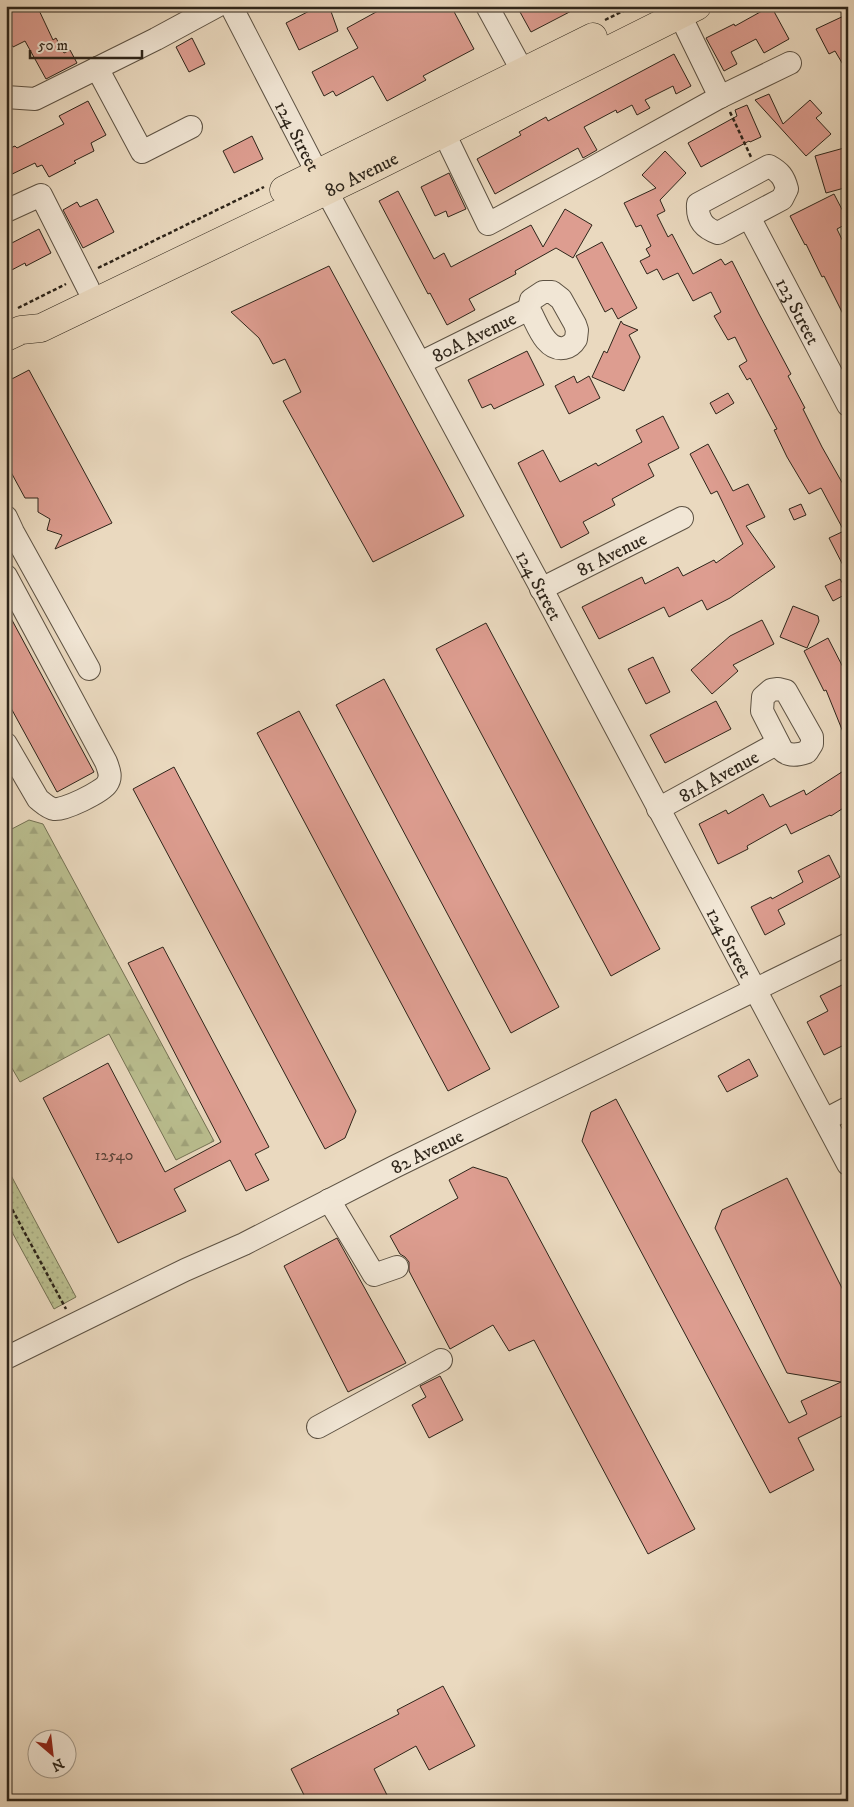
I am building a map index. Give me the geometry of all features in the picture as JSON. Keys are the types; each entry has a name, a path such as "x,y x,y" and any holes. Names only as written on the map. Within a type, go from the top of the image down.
{"main road":[{"name":"80 Avenue","path":"14,325 41,328 321,181 523,72 680,8"},
{"name":"80 Avenue","path":"14,325 85,282 321,181 444,133 680,8"},
{"path":"475,117 485,104 512,89 523,72"}],"street":[{"path":"6,97 35,99 158,38 217,6"},
{"name":"124 Street","path":"231,6 321,181 848,1164"},
{"path":"487,6 523,72"},
{"path":"680,8 725,103"},
{"path":"444,133 488,224 594,168 725,103 790,63"},
{"path":"97,68 142,152 191,127"},
{"path":"6,211 40,195 85,282"},
{"name":"123 Street","path":"749,217 848,405"},
{"name":"80A Avenue","path":"420,363 529,309"},
{"path":"6,517 12,532 89,669"},
{"name":"81 Avenue","path":"541,589 682,518"},
{"path":"6,576 106,762 110,771 110,779 106,786 98,791 65,808 55,809 45,805 38,799 6,744"},
{"name":"81A Avenue","path":"658,810 778,743"},
{"name":"82 Avenue","path":"6,1358 185,1270 244,1244 329,1200 848,944"},
{"path":"825,1120 846,1109 848,1112"},
{"path":"329,1200 374,1275 397,1267"},
{"path":"318,1427 441,1360"}],"path":[{"path":"725,103 751,158"},
{"path":"14,325 85,282 268,185"},
{"path":"6,1198 66,1309"}],"green space":[{"path":"29,820 43,824 214,1141 176,1160 109,1034 20,1082 6,1058 6,832"},
{"path":"6,1166 76,1297 54,1309 6,1221"}],"building":[{"path":"21,6 37,6 53,40 56,38 64,53 70,50 77,63 46,79 25,41 13,47 6,35 6,14"},
{"path":"319,6 329,6 338,31 299,50 286,23"},
{"path":"387,6 451,6 474,49 423,76 426,80 387,101 373,76 336,96 333,91 324,96 312,72 358,48 347,28"},
{"path":"531,6 581,6 531,32 520,12"},
{"path":"771,6 789,39 764,53 756,39 731,52 737,64 724,71 706,38 734,24 735,26"},
{"path":"848,14 848,73 835,51 829,54 816,29"},
{"path":"192,38 205,64 189,72 176,47"},
{"path":"674,54 691,86 676,94 673,86 645,100 650,108 637,115 632,105 617,113 616,110 584,127 597,150 583,158 578,148 495,194 477,159 521,135 519,132 546,117 548,121"},
{"path":"769,94 783,124 810,100 822,113 816,118 831,134 806,156 755,100"},
{"path":"88,101 106,135 91,143 94,151 49,177 42,165 37,167 35,163 6,177 6,150 15,146 17,148 64,124 59,116"},
{"path":"747,105 761,137 749,141 701,167 688,143 737,116 735,110"},
{"path":"252,136 263,159 234,173 223,151"},
{"path":"844,148 848,160 848,165 844,166 848,187 826,193 815,156"},
{"path":"665,151 686,173 660,200 665,211 657,215 668,237 672,234 693,274 721,259 725,265 732,261 791,374 788,376 805,408 803,409 822,447 848,493 848,575 829,538 844,531 821,488 809,494 787,457 774,430 777,429 750,378 747,380 739,366 747,361 735,337 728,340 714,316 721,312 711,292 693,301 678,273 663,280 657,269 647,274 640,261 650,256 646,249 651,246 641,225 636,227 624,203 656,188 642,175"},
{"path":"449,173 466,209 448,217 446,211 435,216 421,187"},
{"path":"398,191 434,259 444,253 451,267 531,225 543,247 565,209 592,225 573,258 556,248 515,271 516,274 469,299 475,310 447,325 430,293 428,294 379,201"},
{"path":"834,194 848,221 848,223 837,229 848,252 848,324 824,276 822,277 790,216"},
{"path":"97,199 114,232 83,248 63,210 77,202 80,207"},
{"path":"39,229 51,253 26,266 25,263 6,273 6,246"},
{"path":"602,242 637,308 618,319 612,308 605,312 576,256"},
{"path":"329,266 464,516 373,562 283,401 301,392 285,359 273,364 259,338 231,312"},
{"path":"621,321 623,324 638,330 629,335 640,357 624,391 592,377 604,351 607,353"},
{"path":"527,351 544,385 494,409 491,404 482,408 468,380"},
{"path":"29,370 112,523 55,549 62,535 47,530 50,519 38,512 38,498 25,498 6,463 6,382"},
{"path":"574,376 577,383 589,376 600,398 569,414 555,386"},
{"path":"728,393 734,403 716,414 710,403"},
{"path":"663,416 679,448 648,464 654,476 612,499 615,505 583,522 589,533 561,548 518,463 543,450 560,482 596,463 598,466 642,442 636,430"},
{"path":"708,444 733,491 748,484 765,517 746,526 775,567 730,598 707,610 702,600 669,617 664,607 599,639 582,607 642,577 645,584 678,567 683,576 714,560 716,563 743,544 717,491 711,494 690,454"},
{"path":"801,504 806,515 794,520 789,509"},
{"path":"840,579 848,593 833,601 825,586"},
{"path":"793,606 818,616 819,621 807,648 780,637"},
{"path":"6,609 94,772 57,792 6,699"},
{"path":"762,620 774,644 733,665 738,671 712,694 691,670 730,636"},
{"path":"486,623 660,949 611,976 436,649"},
{"path":"828,638 848,677 847,742 826,690 824,691 804,651"},
{"path":"653,657 670,692 646,704 628,669"},
{"path":"384,679 559,1007 511,1033 336,705"},
{"path":"716,701 731,729 665,763 650,735"},
{"path":"299,711 490,1069 448,1091 257,733"},
{"path":"174,767 356,1111 345,1138 325,1149 133,789"},
{"path":"848,768 848,805 831,816 791,834 786,824 747,846 748,849 718,864 699,824 726,810 728,814 763,794 770,807 804,790 806,795"},
{"path":"829,855 840,877 778,910 785,924 765,935 751,907 771,897 772,899 803,882 798,871"},
{"path":"163,947 269,1147 255,1154 269,1180 246,1191 230,1160 174,1189 186,1211 118,1243 43,1098 108,1063 165,1172 221,1142 128,963"},
{"path":"848,982 848,1043 824,1055 807,1022 828,1011 820,996"},
{"path":"749,1059 758,1076 727,1092 718,1076"},
{"path":"616,1099 789,1423 807,1414 801,1401 841,1382 787,1373 715,1228 722,1210 787,1178 848,1300 848,1413 798,1438 814,1470 770,1493 582,1141 591,1112"},
{"path":"473,1167 507,1178 695,1529 648,1554 534,1340 509,1351 493,1325 450,1349 409,1271 409,1262 400,1254 390,1236 458,1198 449,1180"},
{"path":"337,1238 406,1363 348,1392 284,1266"},
{"path":"440,1376 463,1420 429,1438 412,1405 426,1397 420,1386"},
{"path":"443,1686 475,1746 429,1770 416,1746 374,1769 390,1801 307,1801 291,1769 399,1714 397,1710"}]}
